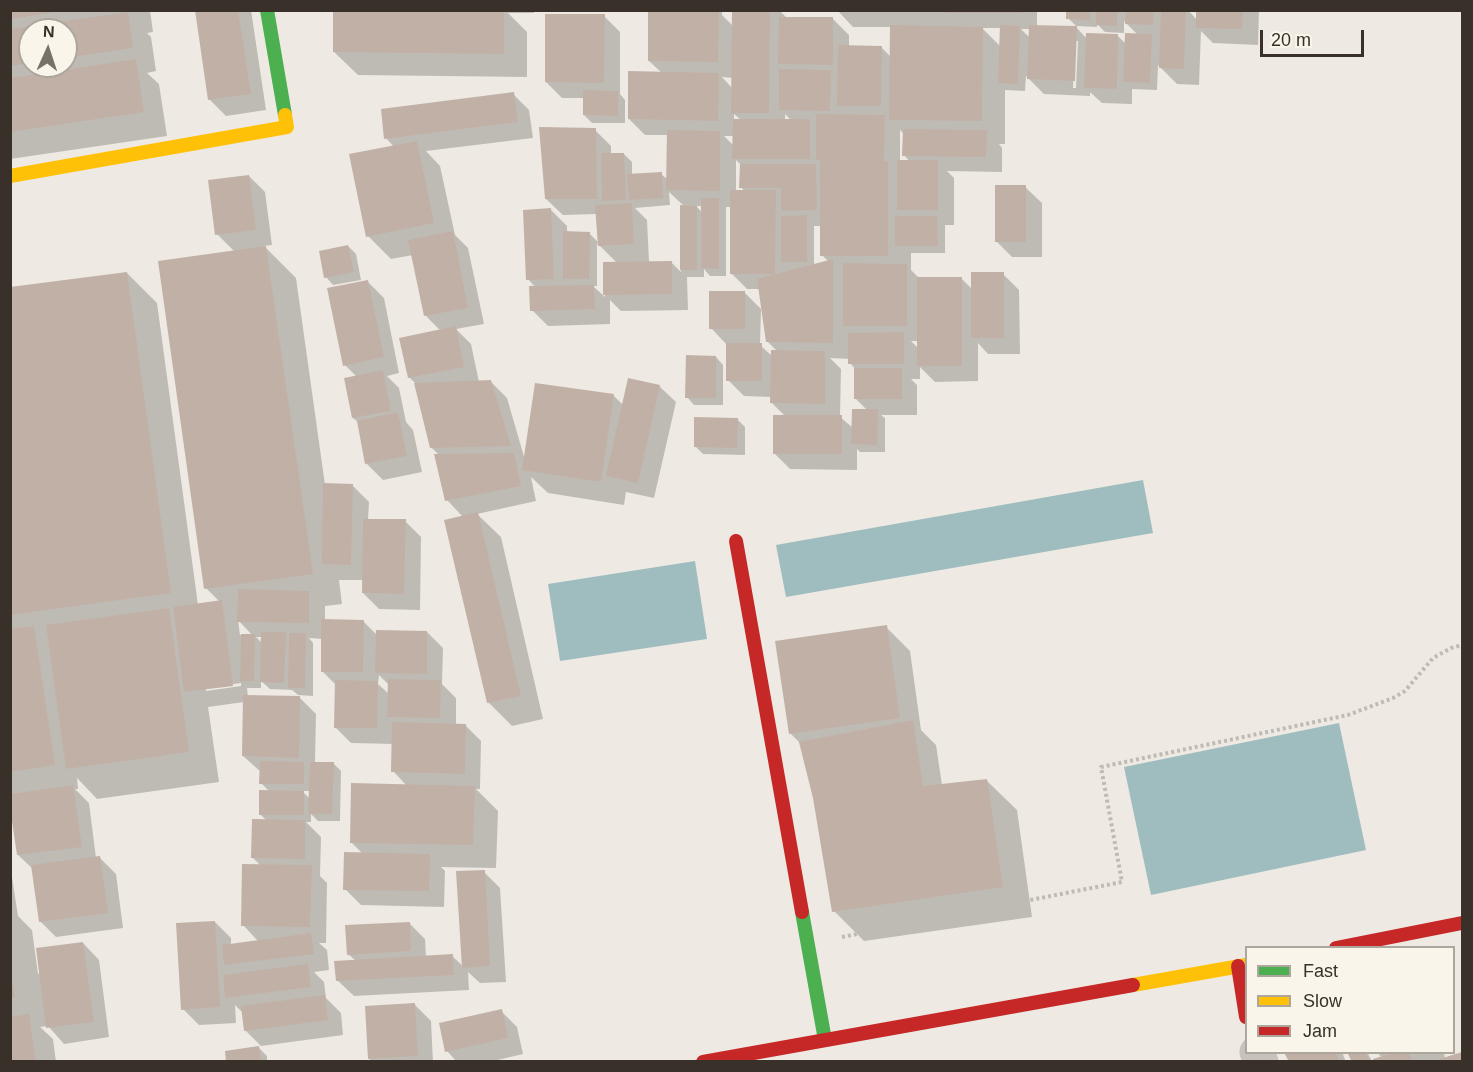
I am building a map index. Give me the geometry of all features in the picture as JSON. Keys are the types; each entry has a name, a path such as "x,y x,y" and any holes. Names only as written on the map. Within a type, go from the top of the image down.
{"street":[{"path":"10,176 287,127 267,10"},
{"path":"736,541 825,1040"},
{"path":"1346,946 1462,923"},
{"path":"703,1062 1242,965 1245,1004"}],"path":[{"path":"809,944 1122,882 1101,767 1348,715 1405,691 1432,658 1462,645"}],"water":[{"path":"1143,480 1153,533 786,597 776,545"},
{"path":"695,561 707,639 560,661 548,584"},
{"path":"1339,723 1366,850 1151,895 1124,767"}],"building":[{"path":"10,10 56,10 56,12 10,19"},
{"path":"195,10 238,10 251,94 208,100"},
{"path":"333,10 504,10 504,54 333,52"},
{"path":"648,10 719,10 718,62 648,61"},
{"path":"732,10 770,10 769,113 731,113"},
{"path":"945,10 1022,10 1022,13 945,13"},
{"path":"1066,10 1090,10 1090,20 1066,19"},
{"path":"1096,10 1117,10 1117,26 1096,25"},
{"path":"1126,10 1154,10 1153,25 1125,24"},
{"path":"1161,10 1186,10 1184,69 1159,68"},
{"path":"1196,10 1243,10 1242,29 1196,28"},
{"path":"128,12 133,48 78,56 78,19"},
{"path":"545,14 605,14 604,83 545,82"},
{"path":"779,17 833,17 833,65 778,64"},
{"path":"890,25 983,27 982,121 889,120"},
{"path":"1000,25 1020,26 1018,84 998,83"},
{"path":"1029,25 1077,26 1075,81 1027,79"},
{"path":"18,28 18,65 10,66 10,29"},
{"path":"1086,33 1118,34 1117,89 1084,88"},
{"path":"1125,33 1152,34 1150,83 1123,82"},
{"path":"838,45 882,46 881,106 837,106"},
{"path":"136,59 144,112 10,132 10,78 78,78 78,68"},
{"path":"779,69 831,70 830,111 779,110"},
{"path":"628,71 719,73 718,121 628,119"},
{"path":"583,90 618,91 618,116 583,115"},
{"path":"514,92 518,122 384,139 381,109"},
{"path":"816,114 885,115 884,161 888,161 888,256 820,256 820,160 816,160"},
{"path":"733,119 810,119 810,159 732,159"},
{"path":"539,127 596,128 597,199 545,199"},
{"path":"903,129 987,130 986,157 902,156"},
{"path":"667,130 720,131 720,191 666,190"},
{"path":"417,141 434,223 366,237 349,154"},
{"path":"601,153 624,153 626,200 602,201"},
{"path":"897,160 938,160 938,210 897,210"},
{"path":"740,164 816,164 817,210 781,211 781,188 739,188"},
{"path":"662,172 663,198 629,200 627,174"},
{"path":"249,175 256,230 215,235 208,180"},
{"path":"995,185 1026,185 1026,242 995,242"},
{"path":"730,190 776,190 775,274 730,274"},
{"path":"701,198 719,198 719,269 701,268"},
{"path":"632,203 634,244 598,246 595,205"},
{"path":"680,205 697,206 697,270 680,270"},
{"path":"551,208 554,279 526,280 523,210"},
{"path":"807,215 807,262 781,262 781,216"},
{"path":"895,216 937,216 938,246 895,246"},
{"path":"453,231 468,308 424,316 408,240"},
{"path":"563,231 590,232 589,279 563,279"},
{"path":"348,245 354,272 324,278 319,251"},
{"path":"266,246 313,574 204,589 158,261"},
{"path":"833,259 833,343 766,342 757,279"},
{"path":"672,261 672,294 603,295 603,262"},
{"path":"843,263 907,264 907,326 843,326"},
{"path":"127,272 171,593 10,615 10,287"},
{"path":"971,272 1004,272 1004,338 971,338"},
{"path":"917,277 962,277 962,366 917,366"},
{"path":"368,280 384,357 343,366 327,288"},
{"path":"594,285 595,309 530,311 529,286"},
{"path":"709,291 745,291 745,329 709,329"},
{"path":"456,326 464,367 408,378 399,338"},
{"path":"904,332 904,364 848,364 848,333"},
{"path":"726,343 762,343 762,381 726,381"},
{"path":"771,350 825,351 825,404 770,403"},
{"path":"686,355 716,356 716,398 685,398"},
{"path":"854,368 902,368 902,399 854,399"},
{"path":"383,370 391,411 352,418 344,378"},
{"path":"628,378 660,385 638,483 606,476"},
{"path":"491,380 511,446 430,448 414,383"},
{"path":"535,383 614,394 601,482 522,470"},
{"path":"852,409 878,409 877,445 851,444"},
{"path":"398,412 407,456 365,464 357,421"},
{"path":"773,415 842,415 842,454 773,454"},
{"path":"694,417 738,418 737,448 694,447"},
{"path":"514,453 521,486 445,501 434,454"},
{"path":"323,483 353,484 351,565 322,564"},
{"path":"478,512 521,696 487,703 444,520"},
{"path":"363,519 406,519 404,594 362,593"},
{"path":"238,589 309,591 309,623 237,622"},
{"path":"222,600 233,686 184,692 173,607"},
{"path":"169,608 189,752 66,769 46,625"},
{"path":"321,619 364,620 363,672 321,672"},
{"path":"887,625 900,718 789,734 775,641"},
{"path":"34,626 55,765 10,772 10,629"},
{"path":"376,630 427,631 427,674 375,673"},
{"path":"261,632 286,632 284,683 260,682"},
{"path":"289,633 306,633 305,688 288,688"},
{"path":"241,634 255,634 254,681 240,681"},
{"path":"388,679 441,680 440,718 387,717"},
{"path":"335,680 378,681 377,728 334,728"},
{"path":"243,695 300,696 299,758 242,756"},
{"path":"913,720 923,786 987,779 1003,887 832,912 813,798 799,742"},
{"path":"392,722 466,724 465,774 391,772"},
{"path":"260,761 304,762 304,784 259,784"},
{"path":"310,762 334,762 332,814 308,814"},
{"path":"351,783 475,786 473,845 350,843"},
{"path":"73,785 82,847 17,855 10,794"},
{"path":"259,790 304,791 304,815 259,815"},
{"path":"252,819 305,820 305,859 251,858"},
{"path":"344,852 430,854 429,891 343,890"},
{"path":"100,856 108,913 39,922 31,865"},
{"path":"242,864 312,865 310,927 241,926"},
{"path":"485,870 490,966 462,968 456,871"},
{"path":"215,921 220,1007 181,1010 176,923"},
{"path":"410,922 411,951 347,955 345,925"},
{"path":"311,933 314,954 224,965 222,945"},
{"path":"83,942 94,1022 46,1028 36,948"},
{"path":"453,954 454,975 336,981 334,961"},
{"path":"308,964 311,987 225,998 223,975"},
{"path":"10,971 15,997 10,998"},
{"path":"325,995 328,1020 244,1031 241,1006"},
{"path":"415,1003 418,1056 368,1059 365,1006"},
{"path":"502,1009 508,1038 445,1052 439,1023"},
{"path":"29,1014 36,1062 10,1062 10,1017"},
{"path":"259,1046 261,1062 226,1062 225,1051"},
{"path":"1462,1052 1462,1062 1433,1062 1433,1061"},
{"path":"1285,1054 1336,1054 1340,1062 1289,1062"},
{"path":"1348,1054 1366,1054 1370,1062 1352,1062"},
{"path":"1389,1054 1410,1054 1412,1062 1373,1062 1373,1059"}],"traffic: fast":[{"path":"267,10 285,115"},
{"path":"802,912 825,1040"}],"traffic: slow":[{"path":"10,176 287,127 285,115"},
{"path":"1133,985 1245,965"}],"traffic: jam":[{"path":"736,541 802,912"},
{"path":"1346,946 1462,923"},
{"path":"1238,966 1245,1011"},
{"path":"703,1062 1133,985"}]}
